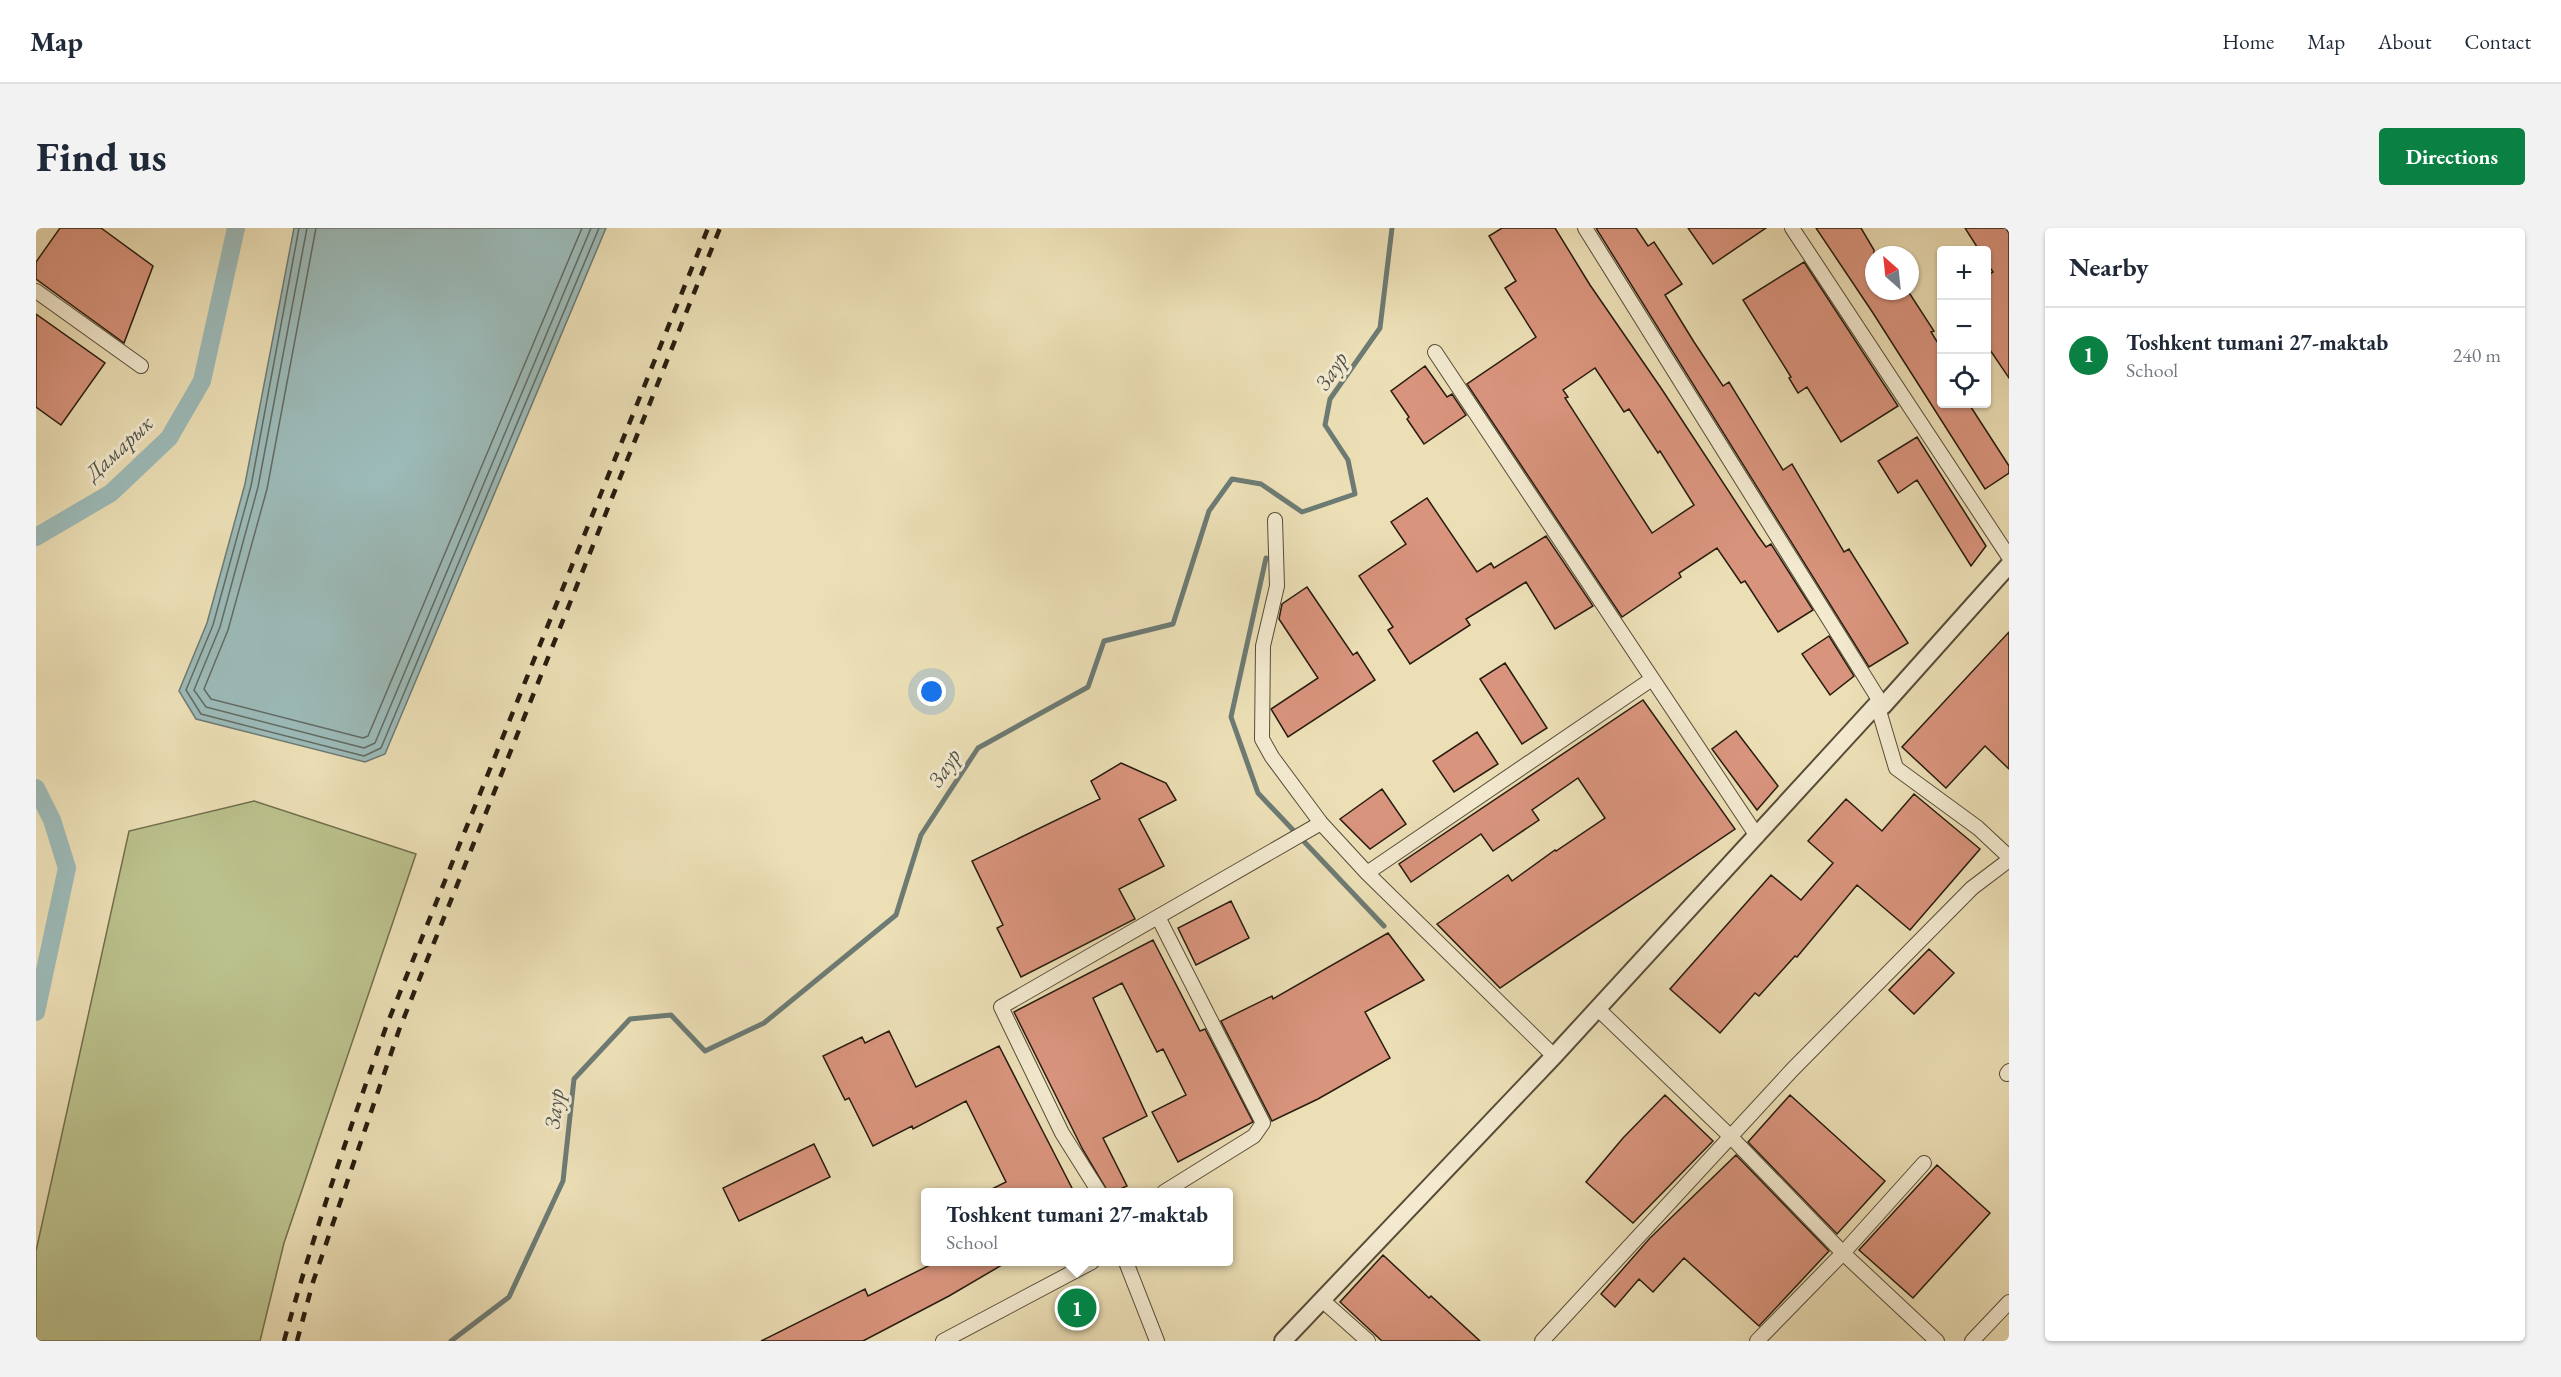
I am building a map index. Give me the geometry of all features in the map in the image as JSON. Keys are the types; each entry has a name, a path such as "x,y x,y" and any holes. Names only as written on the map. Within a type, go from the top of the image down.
{"street":[{"path":"1542,1341 1730,1136 1972,888 2009,858 1978,828 1896,768 1880,705 1585,228"},
{"path":"1792,228 2009,557"},
{"path":"36,291 141,366"},
{"path":"1435,352 1757,836"},
{"path":"1275,520 1276,585 1263,646 1262,739 1272,757 1321,823 1367,873 1554,1056"},
{"path":"1283,1341 1598,1009 2009,565"},
{"path":"1367,873 1652,678"},
{"path":"1096,1188 1062,1133 1001,1008 1321,823"},
{"path":"1158,917 1263,1123 1254,1136 1170,1188"},
{"path":"1598,1009 1730,1136 1843,1253 1937,1341"},
{"path":"1756,1341 1843,1253 1924,1163"},
{"path":"943,1341 1084,1266"},
{"path":"1128,1266 1157,1341"},
{"path":"1322,1300 1368,1341"},
{"path":"1972,1341 2009,1302"}],"green space":[{"path":"254,801 416,854 284,1243 260,1341 36,1341 36,1251 129,831"}],"water":[{"path":"294,228 606,228 385,754 365,762 196,719 179,691 207,623 245,484"}],"building":[{"path":"60,228 101,228 153,266 124,343 36,279 36,262"},
{"path":"1502,228 1555,228 1590,285 1758,536 1766,547 1771,544 1813,610 1778,632 1745,581 1741,583 1717,548 1679,573 1681,577 1622,617 1467,384 1536,337 1505,288 1516,281 1489,236","holes":["1595,368 1624,412 1629,409 1658,453 1660,451 1694,505 1652,533 1565,398 1568,397 1563,390"]},
{"path":"1596,228 1636,228 1648,246 1654,242 1682,284 1665,295 1694,342 1723,386 1729,382 1783,470 1792,464 1844,552 1849,549 1908,643 1869,667"},
{"path":"1688,228 1766,228 1713,264"},
{"path":"1816,228 1861,228 1872,246 1865,246 1865,300 1914,300 1934,331 1931,332 1937,342 1937,408 1972,408 2009,466 2009,473 1985,489"},
{"path":"1965,228 2006,228 2009,233 2009,378 1991,351 1991,273 1993,272 1991,246 1976,246"},
{"path":"1804,262 1898,406 1841,442 1807,387 1798,393 1789,378 1791,377 1743,300"},
{"path":"36,314 105,363 61,425 36,407"},
{"path":"1425,366 1447,397 1452,394 1466,415 1424,444 1391,391"},
{"path":"1917,437 1986,546 1971,566 1917,480 1898,493 1878,461"},
{"path":"1427,498 1477,572 1491,563 1494,568 1546,536 1593,606 1555,629 1526,582 1466,619 1470,625 1410,664 1388,630 1393,627 1359,576 1406,544 1391,522"},
{"path":"1307,587 1353,655 1357,652 1375,680 1288,737 1271,709 1318,678 1279,619 1282,604"},
{"path":"2009,632 2009,769 1985,746 1946,788 1902,747"},
{"path":"1829,636 1854,676 1830,695 1802,654"},
{"path":"1505,663 1547,728 1522,744 1480,679"},
{"path":"1643,700 1735,829 1500,988 1437,924 1508,875 1512,881 1605,818 1578,778 1532,810 1539,820 1493,851 1481,834 1411,882 1399,864"},
{"path":"1736,731 1778,786 1757,810 1712,749"},
{"path":"1477,732 1498,764 1454,792 1433,761"},
{"path":"1121,763 1166,783 1176,800 1139,819 1164,866 1119,889 1135,919 1021,977 997,928 1003,925 972,861 1100,799 1091,781"},
{"path":"1382,789 1406,824 1370,849 1340,819"},
{"path":"1914,794 1980,849 1910,930 1857,885 1797,957 1795,956 1759,996 1755,993 1720,1033 1670,989 1771,875 1801,900 1833,863 1808,841 1846,799 1882,831"},
{"path":"1231,901 1249,938 1196,965 1178,928"},
{"path":"1388,933 1424,980 1365,1012 1390,1058 1318,1099 1272,1121 1221,1021 1272,996 1273,999"},
{"path":"1153,940 1200,1031 1205,1029 1253,1122 1178,1162 1152,1112 1186,1095 1163,1049 1157,1052 1122,983 1093,998 1147,1116 1103,1138 1127,1186 1106,1188 1083,1150 1014,1012"},
{"path":"1929,949 1954,973 1914,1014 1889,990"},
{"path":"889,1031 916,1087 999,1046 1072,1188 994,1188 1006,1182 966,1101 913,1129 912,1126 873,1146 849,1098 845,1100 823,1056 862,1037 865,1043"},
{"path":"1665,1095 1713,1141 1633,1223 1586,1182 1623,1138"},
{"path":"1790,1095 1885,1181 1837,1234 1748,1142"},
{"path":"814,1144 830,1177 739,1221 723,1188"},
{"path":"1736,1155 1829,1251 1759,1326 1684,1258 1653,1292 1639,1279 1615,1307 1601,1294 1650,1238"},
{"path":"1937,1165 1990,1213 1913,1298 1859,1250"},
{"path":"1383,1255 1480,1341 1382,1341 1340,1302"},
{"path":"928,1266 1000,1266 863,1341 761,1341 865,1289 868,1296"}],"waterway":[{"name":"Дамарык","path":"36,537 111,493 169,438 202,381 236,228"},
{"name":"Заур","path":"451,1341 509,1297 563,1181 574,1079 630,1019 671,1015 705,1051 764,1023 896,915 921,835 978,748 1088,687 1104,641 1173,624 1209,511 1232,479 1261,484 1302,512 1355,494 1348,460 1325,425 1330,399 1380,328 1392,228"},
{"path":"1266,558 1231,717 1258,793 1384,926"},
{"name":"Дамарык","path":"36,788 52,820 67,868 36,1012"}],"railway":[{"path":"284,1341 332,1183 386,1027 708,228"},
{"path":"297,1341 313,1282 399,1030 720,228"}],"place":[{"name":"Toshkent tumani 27-maktab","path":"1077,1308"}]}
